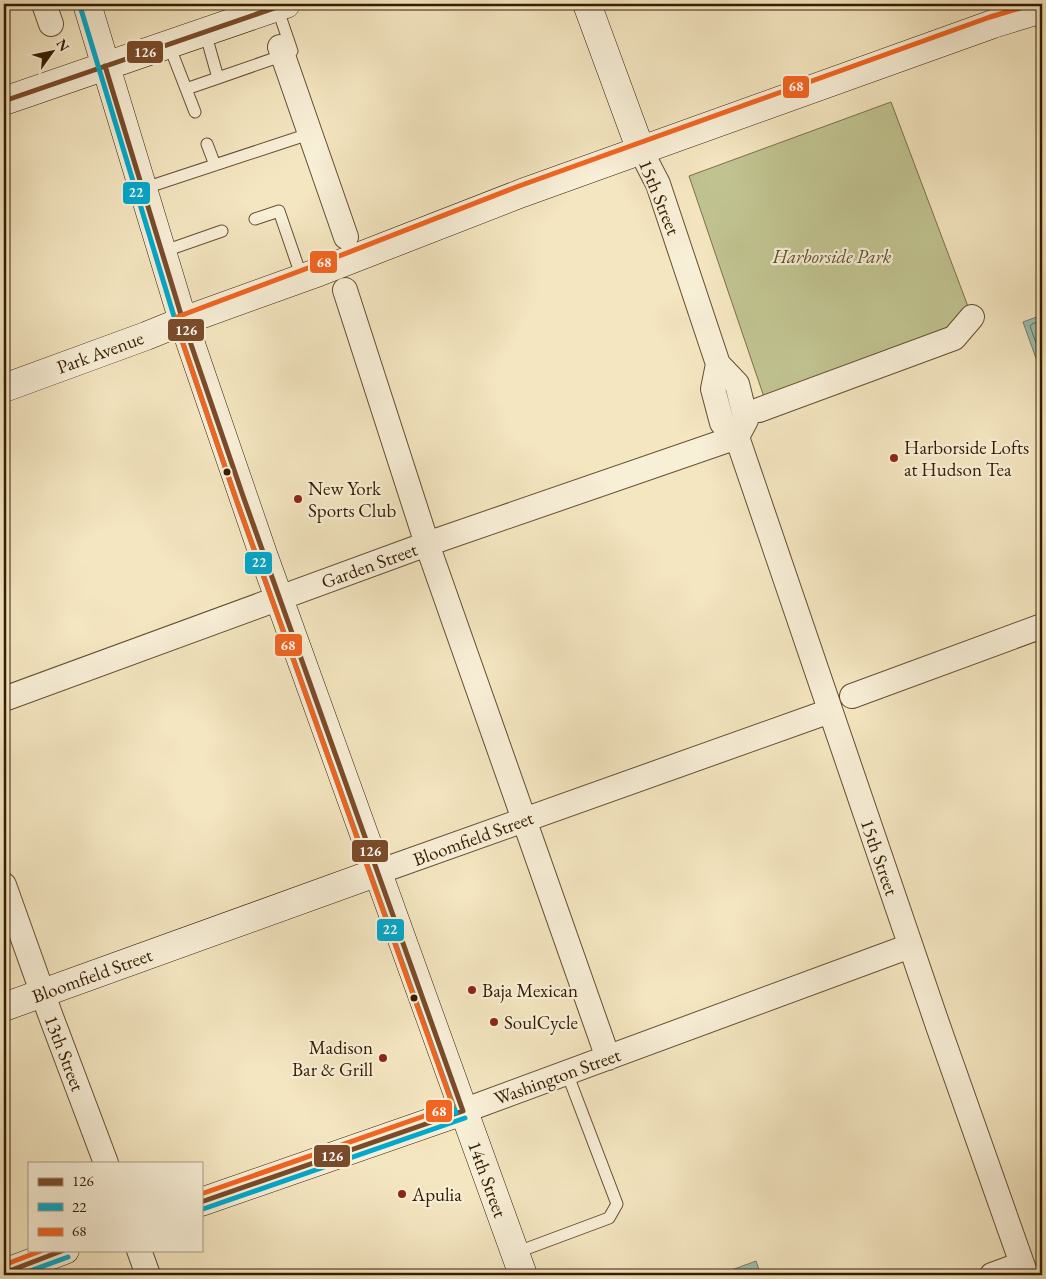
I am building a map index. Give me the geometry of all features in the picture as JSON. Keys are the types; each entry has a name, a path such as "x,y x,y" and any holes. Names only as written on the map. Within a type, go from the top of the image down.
{"main road":[{"name":"14th Street","path":"87,4 182,321 279,598 519,1264"},
{"name":"15th Street","path":"587,4 641,151"},
{"path":"4,101 282,6"},
{"name":"Park Avenue","path":"4,388 302,278 354,246 522,193 993,24 1042,9"},
{"name":"Bloomfield Street","path":"4,1007 378,872"},
{"name":"Washington Street","path":"202,1202 463,1111"},
{"path":"4,1273 61,1252"}],"street":[{"path":"285,52 354,246"},
{"name":"15th Street","path":"641,151 658,184 718,364 737,384 746,420 737,437 910,946 1024,1269"},
{"path":"345,290 427,544 608,1058"},
{"path":"759,410 954,338 972,317"},
{"name":"Garden Street","path":"4,699 427,544 737,437"},
{"path":"852,696 1042,626"},
{"name":"Bloomfield Street","path":"378,872 830,711"},
{"name":"13th Street","path":"4,886 106,1162"},
{"name":"Washington Street","path":"463,1111 910,946"},
{"path":"139,1252 148,1275"},
{"path":"992,1275 1024,1269"}],"lane":[{"path":"186,89 285,52 282,6"},
{"path":"205,32 218,78"},
{"path":"169,45 195,112"},
{"path":"142,189 315,132"},
{"path":"208,144 215,165"},
{"path":"255,220 279,211 302,278"},
{"path":"162,252 222,231"},
{"path":"519,1264 609,1218 617,1204 567,1073"}],"green space":[{"name":"Harborside Park","path":"891,102 972,317 952,338 764,397 689,176"}],"water":[{"path":"1042,315 1042,375 1023,322"},
{"path":"756,1261 761,1275 718,1275"}],"transit line":[{"name":"126","path":"4,101 286,4"},
{"name":"68","path":"202,1194 453,1106 236,499 176,323 177,317 519,186 990,17 1034,4"},
{"name":"22","path":"80,6 176,323 236,499 456,1113"},
{"name":"126","path":"105,66 183,321 243,496 463,1111"},
{"name":"126","path":"202,1202 463,1111"},
{"name":"22","path":"203,1209 465,1118"},
{"name":"68","path":"4,1265 38,1252"},
{"name":"126","path":"4,1273 59,1252"},
{"name":"22","path":"19,1275 68,1257"}],"place":[{"name":"Harborside Lofts at Hudson Tea","path":"894,458"},
{"name":"New York Sports Club","path":"298,499"},
{"name":"Baja Mexican","path":"472,990"},
{"name":"SoulCycle","path":"494,1022"},
{"name":"Madison Bar & Grill","path":"383,1058"},
{"name":"Apulia","path":"402,1194"}]}
